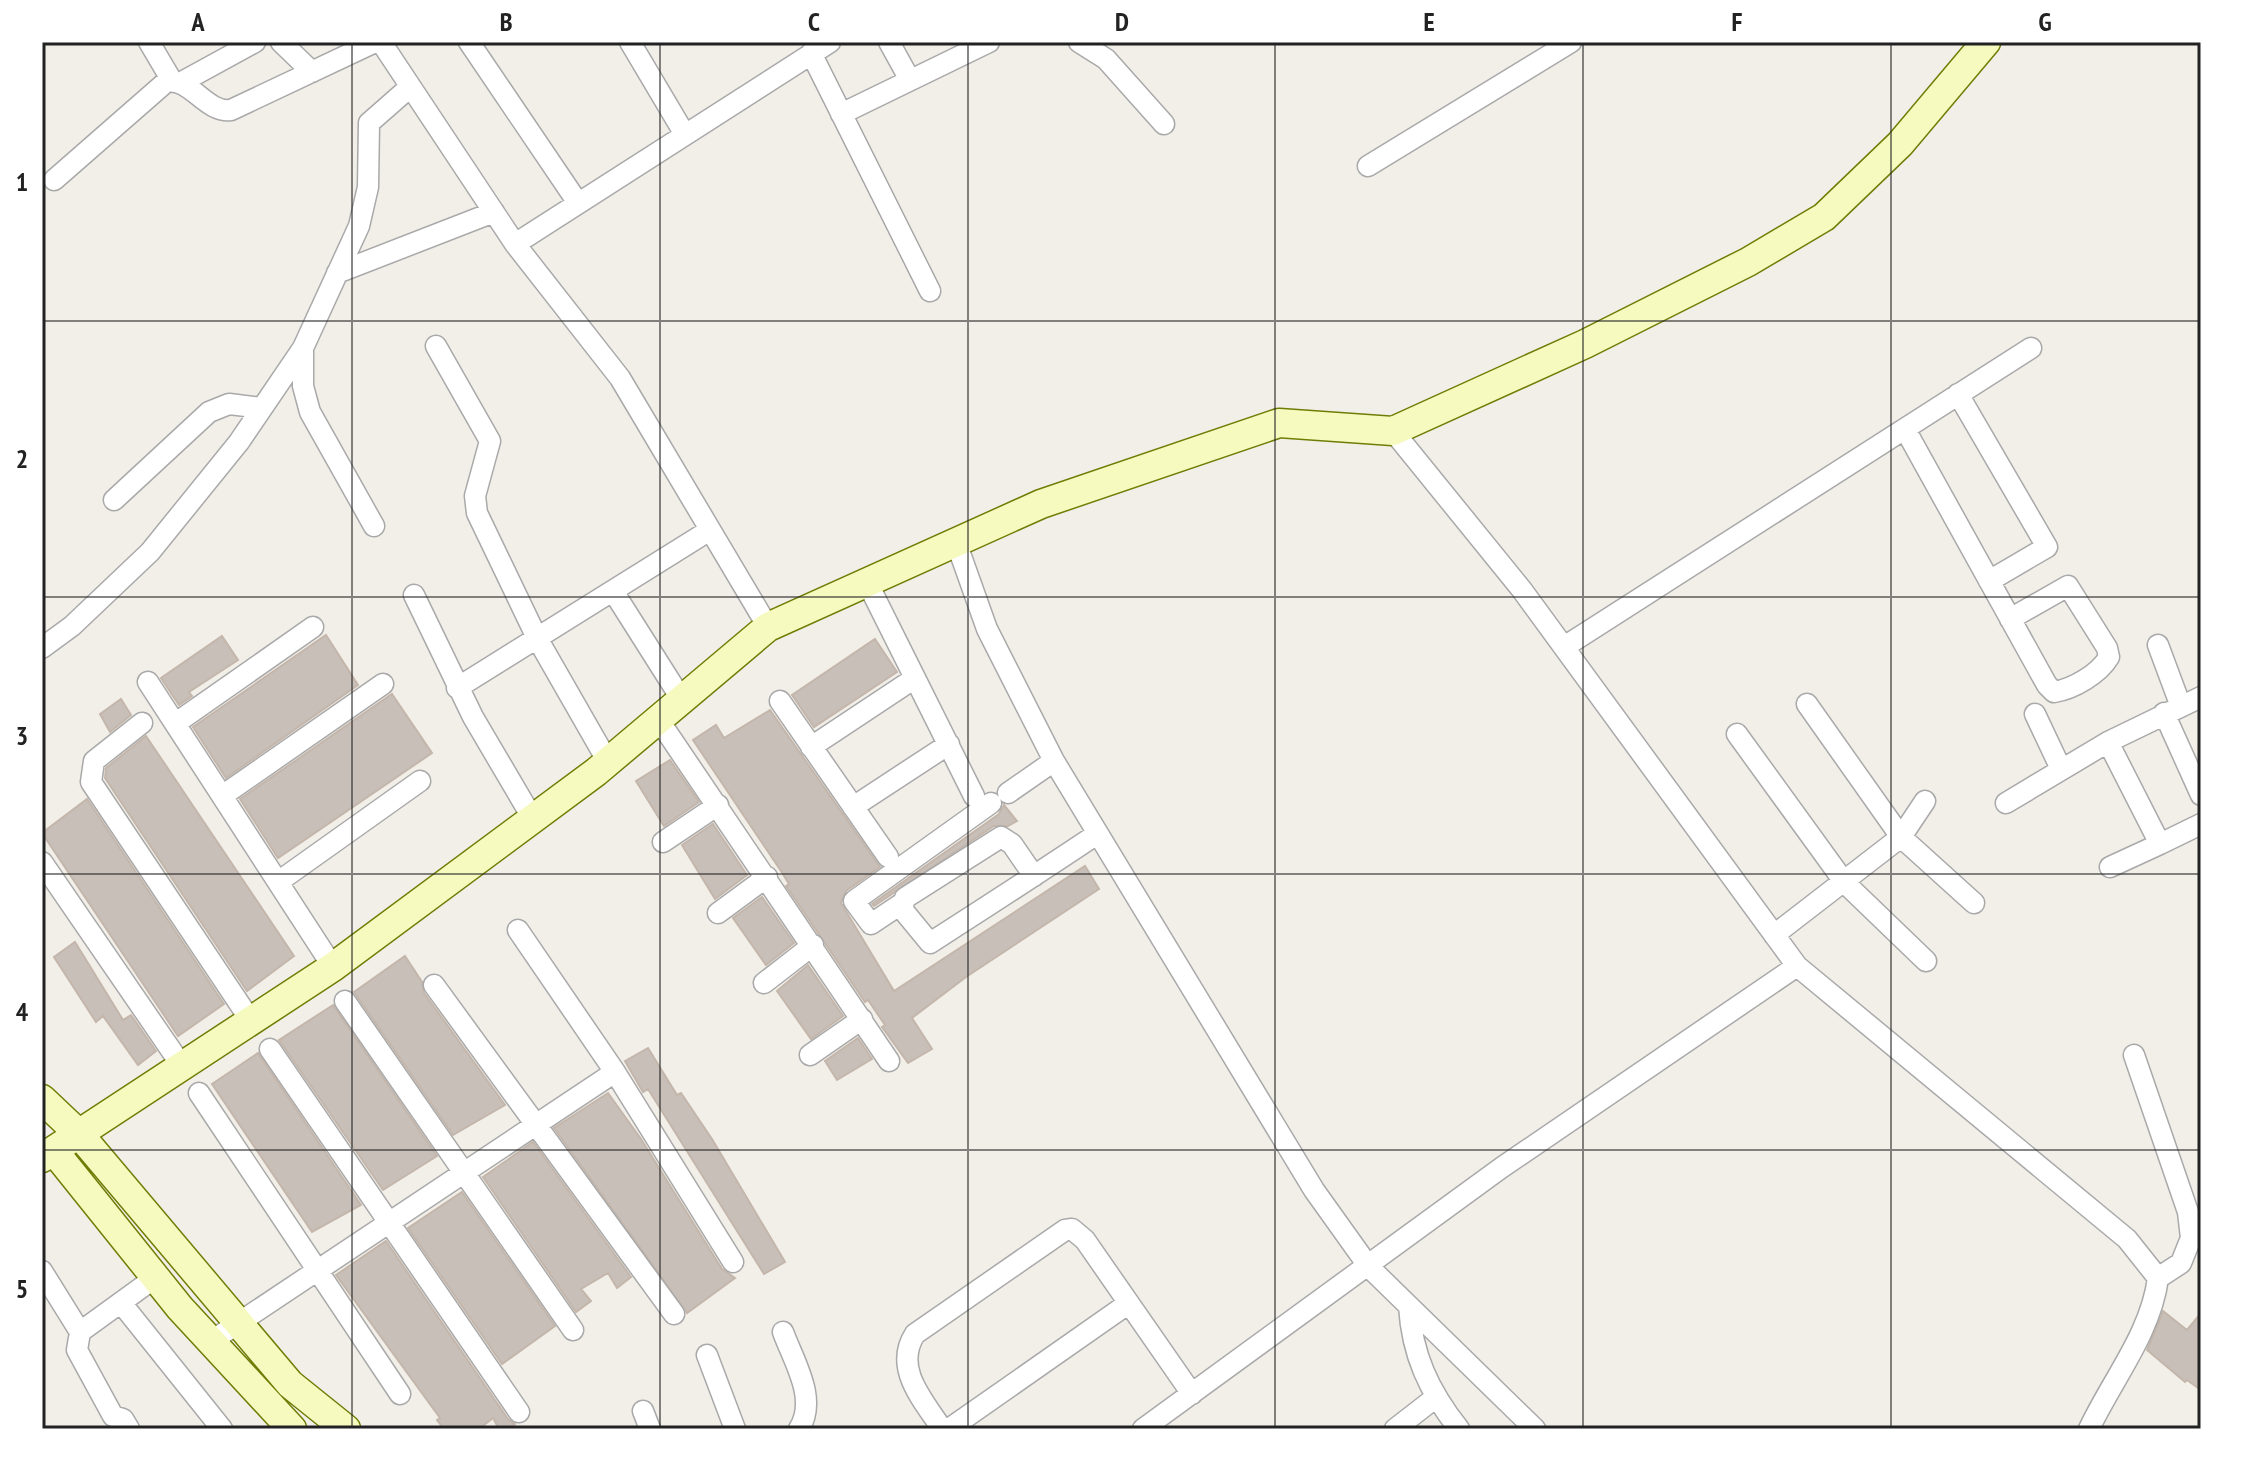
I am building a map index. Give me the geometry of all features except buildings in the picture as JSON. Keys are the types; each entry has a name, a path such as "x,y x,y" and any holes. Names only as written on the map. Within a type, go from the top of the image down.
{"street":[{"path":"149,42 176,82 224,111 378,42 515,244 620,378 768,627"},
{"path":"54,180 159,86 176,82 255,42"},
{"path":"281,42 312,72"},
{"path":"469,42 578,203"},
{"path":"630,42 684,133"},
{"path":"515,244 830,42"},
{"path":"889,42 910,80"},
{"path":"841,114 989,42"},
{"path":"1079,42 1106,59 1164,124"},
{"path":"1368,166 1571,42"},
{"path":"282,1426 48,1154 333,967 608,762 768,627 1041,504 1279,423 1393,431 1585,344 1791,238 1824,217 1882,162 1986,42"},
{"path":"811,53 930,291"},
{"path":"42,648 72,626 150,552 262,408 303,348 359,226 368,187 369,123 410,87"},
{"path":"337,273 494,212"},
{"path":"436,346 488,433 490,448 475,504 537,638 608,762"},
{"path":"303,348 303,386 310,412 374,526"},
{"path":"1564,647 2031,348"},
{"path":"1958,394 2047,547 1989,581"},
{"path":"114,500 209,412 229,404 262,408"},
{"path":"1905,429 2010,619 2054,692 2065,690 2100,669 2109,657 2103,640 2068,586 2010,619"},
{"path":"1393,431 1564,647 1797,966 2127,1239 2158,1278 2155,1300 2145,1325 2089,1429"},
{"path":"457,688 710,530"},
{"path":"956,542 987,629 1054,761 1314,1190 1369,1267 1535,1429"},
{"path":"867,582 949,744 991,797"},
{"path":"613,591 682,700"},
{"path":"414,595 457,688 533,819"},
{"path":"176,723 313,627"},
{"path":"2158,645 2172,708 2201,795"},
{"path":"811,747 915,678"},
{"path":"148,682 333,967"},
{"path":"222,796 383,684"},
{"path":"2006,803 2108,742 2172,708 2201,697"},
{"path":"780,701 888,857"},
{"path":"1807,704 1901,837 1974,903"},
{"path":"2035,714 2061,769"},
{"path":"658,719 889,1061"},
{"path":"142,723 94,761 91,782 251,1021"},
{"path":"1737,734 1845,883 1926,961"},
{"path":"2108,742 2160,844"},
{"path":"853,807 949,744"},
{"path":"1034,876 1012,844 1001,837 905,898 871,924 854,901 991,797 1054,761"},
{"path":"278,882 420,781"},
{"path":"1774,935 1901,837 1925,801"},
{"path":"663,842 718,805"},
{"path":"2110,867 2201,824"},
{"path":"901,904 921,935 930,943 1097,834"},
{"path":"42,862 182,1066"},
{"path":"718,913 767,877"},
{"path":"518,930 615,1072 733,1262"},
{"path":"764,983 813,945"},
{"path":"1143,1429 1501,1168 1797,966"},
{"path":"434,985 674,1314"},
{"path":"345,1001 573,1330"},
{"path":"810,1055 862,1019"},
{"path":"270,1049 391,1221 519,1412"},
{"path":"2134,1055 2191,1226 2181,1263 2158,1278"},
{"path":"210,1342 615,1072"},
{"path":"199,1093 400,1394"},
{"path":"42,1099 79,1134 290,1384 346,1429"},
{"path":"942,1429 910,1375 905,1354 915,1334 1056,1234 1072,1229 1085,1240 1192,1394"},
{"path":"42,1271 80,1332 77,1350 113,1416 123,1419 129,1429"},
{"path":"80,1332 156,1277"},
{"path":"949,1429 1129,1303"},
{"path":"122,1304 222,1429"},
{"path":"1409,1306 1415,1353 1435,1398 1459,1429"},
{"path":"783,1332 808,1409 799,1429"},
{"path":"707,1355 735,1429"},
{"path":"1395,1429 1435,1398"}]}
